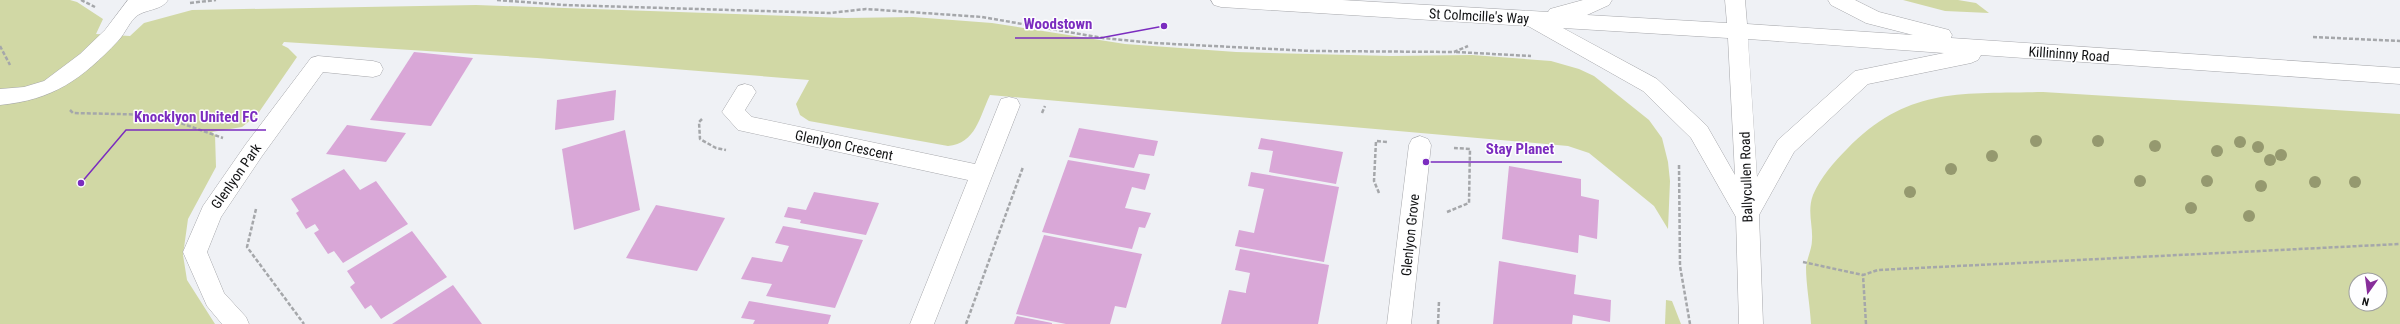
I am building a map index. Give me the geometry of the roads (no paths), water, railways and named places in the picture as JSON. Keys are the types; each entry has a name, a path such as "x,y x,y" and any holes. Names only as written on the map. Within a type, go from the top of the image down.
{"main road":[{"name":"St Colmcille's Way","path":"1221,0 1738,31"},
{"path":"1531,19 1576,11 1602,0"},
{"name":"Ballycullen Road","path":"1735,0 1745,136 1751,324"},
{"path":"1838,0 1873,18 1998,49"},
{"path":"1531,19 1650,85 1699,132 1747,215"},
{"name":"Killininny Road","path":"1738,31 2400,76"},
{"path":"1747,215 1786,146 1862,77 1998,49"},
{"name":"Glenlyon Park","path":"237,324 215,299 195,252 211,213 254,150 318,64 373,69"},
{"name":"Glenlyon Crescent","path":"745,92 733,112 746,124 982,174"},
{"path":"922,324 1009,105"},
{"name":"Glenlyon Grove","path":"1400,324 1420,145"}],"lane":[{"path":"0,97 24,95 52,86 87,59 112,35 129,4 158,0"}],"place":[{"name":"Woodstown","path":"1164,26"},
{"name":"Stay Planet","path":"1426,162"},
{"name":"Knocklyon United FC","path":"81,183"}]}
